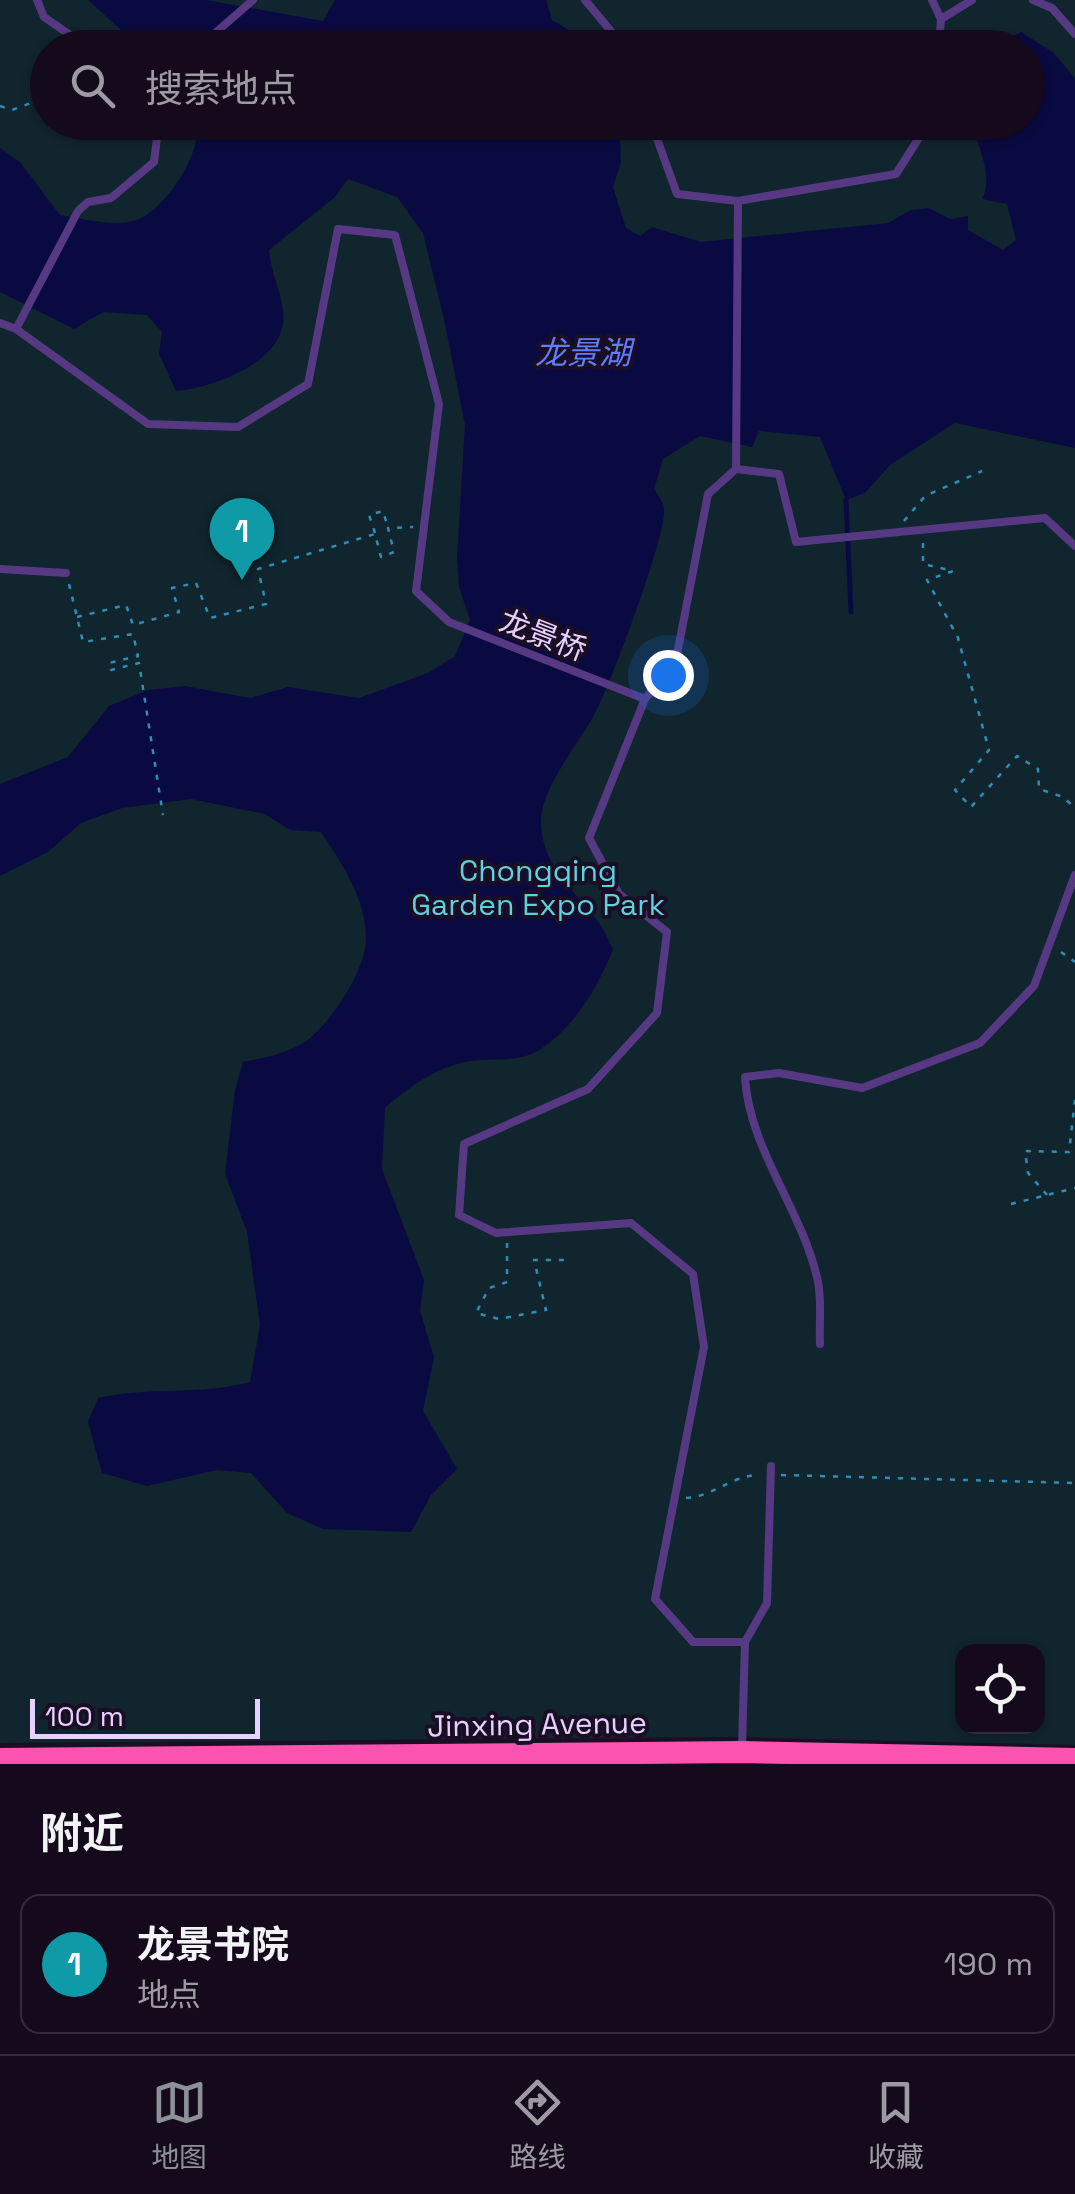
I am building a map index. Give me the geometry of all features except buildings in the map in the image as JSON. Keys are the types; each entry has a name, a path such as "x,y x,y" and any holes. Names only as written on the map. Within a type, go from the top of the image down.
{"highway":[{"name":"Jinxing Avenue","path":"0,1759 742,1752 1075,1759"}],"lane":[{"path":"37,0 44,17 63,30"},
{"path":"219,30 253,0"},
{"path":"585,0 610,30"},
{"path":"932,0 941,19 940,30"},
{"path":"941,19 972,0"},
{"path":"1032,0 1052,8 1075,34"},
{"path":"16,329 78,211 88,202 111,198 138,180 154,162 157,140"},
{"path":"658,140 677,194 738,201 896,174 918,140"},
{"path":"738,201 736,469 708,494 676,660 645,699 589,838 619,894 667,932 657,1013 588,1089 464,1144 459,1215 496,1233 630,1223 693,1274 704,1346 655,1599 693,1642 745,1642"},
{"path":"0,323 16,329 148,424 238,427 308,384 338,229 394,235 439,404 424,526"},
{"path":"736,469 779,474 796,542 1045,518 1075,546"},
{"name":"龙景桥","path":"424,526 416,591 449,622 645,699"},
{"path":"0,569 66,574"},
{"path":"820,1344 818,1282 779,1180 747,1114 744,1077 779,1074 862,1088 980,1043 1034,986 1075,874"},
{"path":"742,1752 745,1642 767,1603 771,1470"}],"path":[{"path":"0,106 12,110 30,103"},
{"path":"899,532 910,509 925,496 982,471"},
{"path":"384,511 394,552 381,557 375,534 369,515 384,511"},
{"path":"388,528 424,526"},
{"path":"923,530 923,564 953,570 927,580 958,638 989,750 955,790 971,807 1017,756 1038,770 1038,789 1063,797 1075,808"},
{"path":"77,617 126,605 133,626 179,612 172,588 196,583 210,618 266,604 258,569 375,534"},
{"path":"66,574 83,642 133,634 138,656 109,662 111,670 139,664 163,814"},
{"path":"1048,946 1075,962"},
{"path":"1047,1195 1028,1173 1025,1150 1070,1152 1075,1100"},
{"path":"1011,1204 1075,1188"},
{"path":"506,1232 510,1262 507,1282 489,1288 476,1313 499,1319 546,1310 534,1260 572,1260"},
{"path":"674,1498 700,1498 743,1476 771,1470 1075,1483"}],"green space":[{"name":"Chongqing Garden Expo Park","path":"0,0 1075,0 1075,1745 734,1737 0,1743"}],"water":[{"path":"88,0 206,0 323,21 335,0 546,0 552,20 568,30 121,30"},
{"name":"龙景湖","path":"1045,47 1054,53 1075,79 1075,448 955,423 890,465 865,493 846,500 820,437 759,431 752,447 700,436 663,459 654,489 664,507 663,524 647,579 600,704 553,782 541,820 550,859 595,917 613,950 585,1004 541,1049 523,1057 465,1062 442,1069 385,1108 382,1169 424,1280 420,1311 434,1357 423,1411 457,1469 431,1495 411,1532 323,1529 287,1513 251,1473 217,1470 147,1486 102,1473 88,1422 98,1398 250,1382 260,1325 247,1232 225,1174 235,1090 243,1062 303,1043 324,1024 360,966 365,924 351,882 321,832 290,830 265,814 191,799 122,808 81,823 48,852 0,876 0,784 68,757 109,706 148,690 185,686 250,698 288,687 359,698 428,673 455,656 470,620 459,587 457,558 465,425 423,233 397,197 348,179 334,198 269,250 283,310 282,328 275,343 263,357 229,377 176,391 159,354 162,332 147,315 103,312 74,329 0,292 0,148 20,162 60,215 115,223 145,216 165,199 189,161 196,140 620,140 621,162 613,187 626,228 640,236 652,227 701,242 888,223 911,210 929,208 950,219 968,216 968,230 1003,250 1016,240 1007,204 982,199 986,171 976,140 1045,140"}],"waterway":[{"path":"846,500 851,612"}],"place":[{"name":"龙景书院","path":"242,580"}]}
